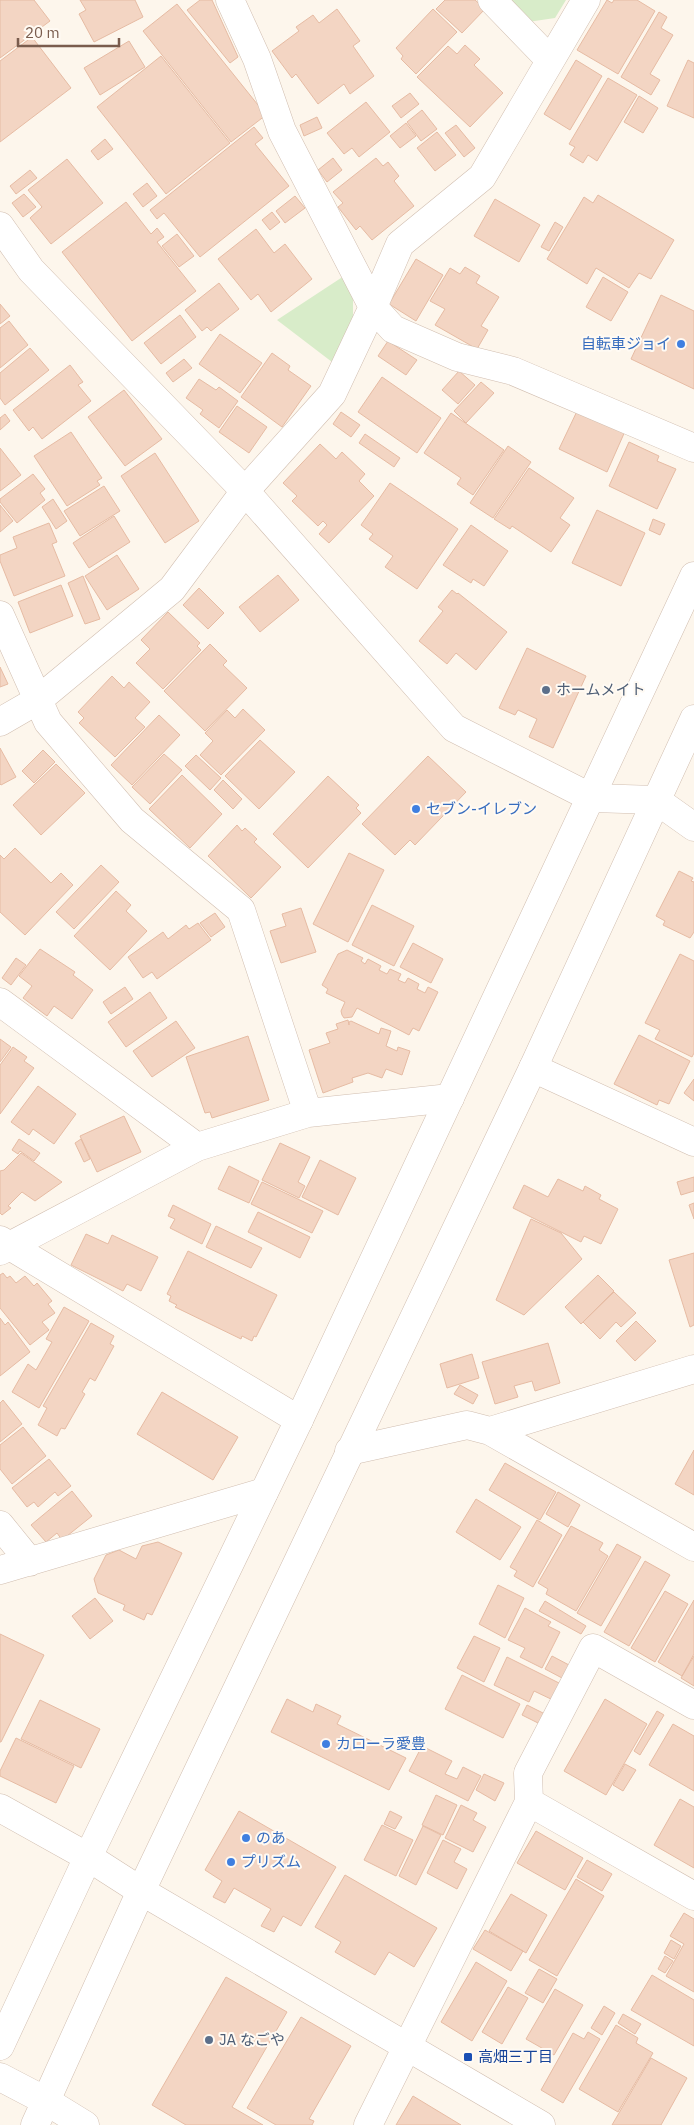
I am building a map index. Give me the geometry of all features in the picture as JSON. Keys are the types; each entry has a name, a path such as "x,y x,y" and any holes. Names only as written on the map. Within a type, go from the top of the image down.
{"street":[{"path":"230,0 257,59 282,131 374,307 393,328 448,353 513,372 694,448"},
{"path":"492,0 550,60"},
{"path":"0,722 38,700 172,589 245,491 332,394 374,307 400,244 482,177 586,0"},
{"path":"0,226 31,270 245,491 454,728 592,798 656,800 694,827"},
{"path":"0,2046 88,1858 299,1420 592,798 694,576"},
{"path":"0,615 48,722 132,820 241,910 308,1113"},
{"path":"41,2113 141,1891 532,1068 694,719"},
{"path":"0,1002 197,1147"},
{"path":"532,1068 694,1142"},
{"path":"3,1246 197,1147 308,1113 450,1098"},
{"path":"3,1246 299,1420"},
{"path":"490,1430 694,1369"},
{"path":"349,1451 467,1425 490,1430 694,1547"},
{"path":"0,1570 264,1492"},
{"path":"0,1525 30,1562"},
{"path":"368,2125 529,1802 528,1773 593,1648 694,1705"},
{"path":"529,1802 694,1896"},
{"path":"0,1808 541,2125"},
{"path":"0,2077 41,2113 85,2125"}],"green space":[{"path":"507,0 566,0 555,18 528,22"},
{"path":"344,276 353,291 353,325 332,362 277,320"}],"building":[{"path":"0,0 34,0 50,21 0,58"},
{"path":"80,0 135,0 143,17 94,42 79,14 86,10"},
{"path":"200,0 212,0 238,57 230,63 187,10"},
{"path":"445,0 475,0 485,9 462,33 436,9"},
{"path":"607,0 612,3 614,0 637,0 655,11 618,74 577,50"},
{"path":"177,4 266,115 231,142 143,31"},
{"path":"337,9 360,41 353,46 374,76 350,94 344,84 318,104 296,74 292,78 272,51 299,31 296,27 313,15 319,23"},
{"path":"433,9 457,32 416,74 401,59 403,56 396,48"},
{"path":"659,12 667,17 661,28 673,35 650,74 660,80 651,95 621,77"},
{"path":"32,37 71,88 0,142 0,61"},
{"path":"129,41 145,67 100,95 84,68"},
{"path":"465,45 480,59 474,65 503,93 470,127 417,77 448,46 457,54"},
{"path":"161,56 230,143 166,194 97,107"},
{"path":"576,60 602,76 570,130 544,114"},
{"path":"688,60 694,63 694,118 667,106"},
{"path":"608,78 637,95 597,161 588,155 583,163 570,155 575,147 569,144"},
{"path":"410,93 419,104 401,118 392,106"},
{"path":"639,96 658,108 643,133 624,122"},
{"path":"366,102 390,132 359,157 352,148 344,154 327,133"},
{"path":"422,110 437,129 421,141 407,122"},
{"path":"317,117 322,128 304,136 300,125"},
{"path":"406,123 416,136 400,148 390,136"},
{"path":"456,125 475,148 464,157 445,133"},
{"path":"254,127 263,138 255,144 289,186 200,257 164,213 157,219 150,210"},
{"path":"437,132 456,155 435,171 417,148"},
{"path":"105,139 113,149 98,160 91,151"},
{"path":"333,158 342,170 327,182 318,170"},
{"path":"376,158 383,166 388,162 399,176 394,181 414,206 372,240 360,226 356,230 338,207 343,203 333,192"},
{"path":"67,159 103,203 51,244 30,218 42,207 28,190"},
{"path":"30,170 37,178 16,194 10,186"},
{"path":"147,183 157,196 143,207 133,194"},
{"path":"24,194 36,207 23,217 12,203"},
{"path":"598,195 674,240 651,279 639,273 629,288 596,268 587,284 547,259 584,197 593,203"},
{"path":"295,196 305,208 285,223 276,211"},
{"path":"495,199 540,225 519,262 474,236"},
{"path":"126,202 151,234 157,228 164,237 157,242 196,291 132,341 62,252"},
{"path":"272,212 280,222 270,230 262,220"},
{"path":"555,222 563,227 549,251 541,247"},
{"path":"256,229 274,253 285,244 312,279 271,312 258,294 251,300 218,259"},
{"path":"177,234 194,256 179,267 162,246"},
{"path":"416,259 443,275 416,321 389,304"},
{"path":"465,267 480,276 476,283 499,297 481,326 488,330 477,349 435,325 445,309 430,301 450,268 460,274"},
{"path":"603,277 628,292 611,321 586,307"},
{"path":"219,283 239,309 211,331 207,327 202,331 185,310"},
{"path":"661,295 694,311 694,389 631,359"},
{"path":"0,304 10,316 0,324"},
{"path":"180,315 196,337 161,364 144,343"},
{"path":"9,321 28,345 0,368 0,328"},
{"path":"220,334 262,363 240,393 199,364"},
{"path":"388,341 417,360 406,375 378,356"},
{"path":"30,348 49,370 5,405 0,398 0,373"},
{"path":"272,353 290,366 288,370 311,386 282,427 241,397"},
{"path":"184,359 192,368 173,382 166,373"},
{"path":"70,365 83,382 78,385 91,401 42,439 33,427 29,431 13,410"},
{"path":"459,371 475,385 458,404 442,390"},
{"path":"382,377 441,418 417,453 358,412"},
{"path":"199,379 216,390 219,387 238,401 219,428 200,414 203,410 186,398"},
{"path":"481,382 494,393 466,423 454,411"},
{"path":"124,390 162,439 125,466 88,417"},
{"path":"237,406 267,427 249,453 219,432"},
{"path":"579,407 626,429 607,472 559,449"},
{"path":"341,412 360,425 351,437 333,424"},
{"path":"451,413 504,450 473,495 457,484 461,478 424,453"},
{"path":"5,414 10,421 0,430 0,418"},
{"path":"71,432 102,478 97,481 100,485 67,506 34,456"},
{"path":"365,434 400,458 394,467 359,443"},
{"path":"629,442 659,456 657,461 676,469 657,509 609,486"},
{"path":"320,444 336,459 342,452 365,474 359,481 374,496 329,543 319,534 327,525 323,521 318,526 292,501 297,496 283,483"},
{"path":"508,446 531,462 493,518 470,503"},
{"path":"0,448 21,475 0,491"},
{"path":"155,453 199,521 165,543 121,476"},
{"path":"529,468 574,498 560,518 570,525 551,552 512,526 510,529 494,519"},
{"path":"33,474 45,489 40,493 45,500 17,523 0,502 0,499"},
{"path":"390,483 458,529 417,589 385,567 393,556 369,539 373,534 361,525"},
{"path":"104,486 120,511 80,536 64,511"},
{"path":"53,499 67,521 56,529 42,507"},
{"path":"0,505 13,521 0,532"},
{"path":"597,510 645,533 621,586 572,563"},
{"path":"114,516 130,542 89,568 73,543"},
{"path":"653,519 665,524 660,535 649,530"},
{"path":"49,523 57,542 52,544 65,576 14,596 0,561 0,555 17,548 13,537"},
{"path":"471,525 508,551 484,586 473,579 471,583 443,565"},
{"path":"117,555 139,589 107,610 85,576"},
{"path":"278,575 299,600 260,632 239,607"},
{"path":"83,576 100,619 85,624 68,583"},
{"path":"61,585 73,616 30,633 18,602"},
{"path":"199,588 224,613 208,629 183,605"},
{"path":"452,590 507,632 476,670 456,653 447,664 419,641 443,611 438,607"},
{"path":"168,612 200,643 197,646 201,650 163,689 136,663 150,649 141,640"},
{"path":"210,644 227,661 223,665 247,688 205,731 164,691"},
{"path":"527,648 586,676 553,748 529,737 537,719 518,710 515,715 499,708"},
{"path":"0,667 8,684 0,687"},
{"path":"112,676 124,688 129,682 150,702 135,718 145,727 115,757 79,723 84,718 78,712"},
{"path":"243,709 265,730 221,775 200,755 213,741 205,733 227,710 235,718"},
{"path":"159,715 180,735 132,785 111,765"},
{"path":"260,740 295,772 259,809 225,776"},
{"path":"0,748 16,777 1,785 0,784"},
{"path":"43,750 55,762 34,783 22,771"},
{"path":"164,754 182,770 150,804 132,787"},
{"path":"196,755 221,778 210,790 185,766"},
{"path":"428,756 466,792 415,845 410,840 395,855 362,824"},
{"path":"56,764 85,793 41,835 13,805"},
{"path":"182,775 222,814 190,848 149,809"},
{"path":"328,776 359,805 356,808 361,813 308,868 273,834"},
{"path":"223,780 242,799 233,809 214,790"},
{"path":"237,825 242,831 245,828 257,839 254,842 281,867 251,898 208,856"},
{"path":"15,848 51,883 61,873 73,885 25,935 0,912 0,855 4,859"},
{"path":"349,853 384,870 348,942 313,924"},
{"path":"101,865 119,882 74,929 56,912"},
{"path":"679,871 693,878 691,881 694,882 694,932 690,938 663,925 665,921 656,916"},
{"path":"116,891 131,905 126,911 147,931 110,970 74,936"},
{"path":"372,905 414,926 394,966 352,945"},
{"path":"301,908 316,952 281,963 270,931 286,926 282,914"},
{"path":"215,913 225,927 211,937 200,923"},
{"path":"198,923 211,940 157,979 152,972 143,978 128,957 163,932 168,939 186,925 189,929"},
{"path":"413,943 443,959 431,983 400,967"},
{"path":"40,949 75,972 73,975 93,990 72,1019 54,1006 47,1016 23,998 32,986 19,976"},
{"path":"347,950 363,958 361,961 365,964 368,959 381,966 379,970 387,974 390,969 401,974 398,980 405,983 408,978 419,984 417,989 425,993 428,987 438,992 419,1031 413,1028 409,1035 357,1008 352,1017 344,1018 341,1011 345,1002 326,993 328,989 322,985 338,954"},
{"path":"680,954 694,961 694,1053 692,1057 655,1039 660,1030 645,1023"},
{"path":"16,958 26,965 11,985 2,978"},
{"path":"125,987 133,999 111,1014 103,1002"},
{"path":"150,992 167,1018 126,1047 108,1022"},
{"path":"348,1020 349,1025 351,1021 379,1034 381,1028 391,1031 386,1046 397,1051 398,1047 410,1051 402,1075 386,1069 382,1078 368,1073 352,1078 353,1082 323,1093 309,1050 330,1043 326,1033 338,1029 336,1024"},
{"path":"176,1021 195,1048 152,1077 133,1051"},
{"path":"639,1035 690,1061 669,1104 659,1100 657,1105 614,1084"},
{"path":"248,1036 269,1100 212,1118 210,1112 205,1113 186,1057"},
{"path":"0,1039 11,1047 0,1062"},
{"path":"13,1047 27,1057 24,1061 34,1068 0,1114 0,1065"},
{"path":"694,1079 694,1101 684,1093"},
{"path":"38,1086 76,1114 54,1144 33,1129 29,1135 11,1122"},
{"path":"124,1116 141,1152 97,1172 80,1136"},
{"path":"19,1139 40,1153 34,1161 20,1151 18,1154 12,1150"},
{"path":"81,1139 90,1159 84,1162 75,1143"},
{"path":"280,1143 310,1157 298,1182 305,1186 299,1198 262,1180"},
{"path":"21,1153 62,1182 35,1201 22,1192 8,1206 11,1208 2,1215 0,1213 0,1171 4,1170"},
{"path":"320,1160 356,1178 338,1215 302,1197"},
{"path":"229,1166 259,1181 249,1203 218,1189"},
{"path":"694,1177 694,1191 681,1195 677,1182"},
{"path":"558,1179 583,1191 585,1186 601,1195 599,1199 618,1209 601,1244 584,1236 581,1242 513,1208 524,1185 548,1197"},
{"path":"262,1182 323,1211 312,1233 251,1204"},
{"path":"694,1203 694,1219 689,1205"},
{"path":"173,1205 211,1224 202,1244 170,1228 175,1219 168,1216"},
{"path":"258,1212 310,1237 300,1258 248,1232"},
{"path":"531,1219 561,1233 582,1259 524,1315 496,1300"},
{"path":"216,1226 262,1248 251,1268 206,1247"},
{"path":"86,1234 108,1244 112,1235 158,1257 141,1291 127,1284 123,1291 71,1265"},
{"path":"188,1251 277,1295 256,1337 254,1336 252,1341 242,1336 241,1339 175,1307 177,1305 169,1301 171,1296 167,1294"},
{"path":"694,1253 694,1325 690,1327 669,1260"},
{"path":"3,1273 7,1278 10,1276 16,1283 25,1276 34,1286 37,1283 52,1301 48,1304 55,1313 42,1322 49,1330 30,1345 0,1308 0,1275"},
{"path":"598,1275 614,1291 581,1324 565,1307"},
{"path":"614,1292 636,1313 621,1327 616,1322 600,1339 583,1322"},
{"path":"64,1307 89,1321 39,1408 12,1392 28,1364 36,1370 52,1342 46,1339"},
{"path":"0,1318 5,1325 8,1322 30,1352 0,1376"},
{"path":"636,1321 656,1341 635,1361 616,1341"},
{"path":"91,1323 114,1336 110,1344 114,1346 95,1381 90,1378 82,1392 85,1394 65,1429 61,1428 57,1436 38,1425 47,1408 43,1406"},
{"path":"548,1343 560,1383 535,1391 532,1381 514,1386 518,1397 495,1404 482,1362"},
{"path":"472,1354 479,1378 447,1388 440,1364"},
{"path":"460,1385 478,1395 473,1404 454,1394"},
{"path":"162,1392 238,1437 213,1480 137,1434"},
{"path":"3,1400 22,1424 0,1442 0,1403"},
{"path":"23,1427 46,1456 12,1484 0,1469 0,1445"},
{"path":"694,1450 694,1495 675,1484"},
{"path":"49,1459 71,1486 58,1496 55,1492 38,1507 34,1502 27,1507 12,1488"},
{"path":"505,1463 556,1492 540,1520 489,1490"},
{"path":"72,1491 92,1516 62,1540 57,1533 46,1542 31,1525"},
{"path":"558,1492 580,1505 568,1527 546,1514"},
{"path":"476,1499 521,1527 500,1560 456,1532"},
{"path":"537,1520 562,1535 533,1587 514,1576 517,1571 510,1567"},
{"path":"571,1526 603,1543 599,1550 608,1556 576,1611 546,1594 548,1589 538,1583"},
{"path":"158,1542 182,1553 152,1615 147,1613 144,1620 123,1610 125,1605 98,1593 94,1579 106,1555 119,1550 136,1559 142,1546"},
{"path":"617,1544 641,1557 601,1626 577,1613"},
{"path":"645,1561 670,1575 629,1646 604,1632"},
{"path":"498,1585 524,1598 505,1638 479,1624"},
{"path":"665,1591 688,1604 655,1662 631,1648"},
{"path":"95,1598 113,1621 90,1639 72,1616"},
{"path":"694,1600 694,1654 682,1676 658,1662"},
{"path":"545,1601 586,1626 581,1634 539,1611"},
{"path":"525,1608 551,1622 548,1626 560,1632 542,1668 520,1657 525,1648 508,1640"},
{"path":"0,1634 44,1655 1,1742 0,1742"},
{"path":"474,1636 500,1648 484,1682 457,1668"},
{"path":"552,1656 569,1665 562,1678 545,1669"},
{"path":"694,1656 694,1686 681,1678"},
{"path":"507,1657 561,1684 553,1700 534,1691 529,1702 494,1685"},
{"path":"462,1675 520,1704 503,1738 445,1709"},
{"path":"287,1699 313,1712 316,1704 341,1716 337,1724 406,1758 389,1790 271,1732"},
{"path":"605,1699 647,1724 606,1795 564,1771"},
{"path":"40,1700 100,1729 81,1768 21,1739"},
{"path":"527,1705 545,1714 540,1724 522,1715"},
{"path":"657,1711 664,1715 640,1755 634,1751"},
{"path":"673,1724 694,1736 694,1791 649,1765"},
{"path":"16,1738 74,1766 56,1803 0,1776 0,1771"},
{"path":"422,1746 452,1761 445,1774 457,1779 463,1767 481,1776 468,1801 409,1771"},
{"path":"625,1764 636,1770 623,1791 613,1785"},
{"path":"484,1774 504,1783 495,1801 476,1790"},
{"path":"436,1795 457,1805 443,1835 422,1825"},
{"path":"680,1799 694,1807 694,1868 654,1845"},
{"path":"461,1805 477,1813 473,1820 486,1827 473,1852 445,1838"},
{"path":"239,1811 336,1867 301,1926 283,1916 274,1932 261,1926 271,1909 234,1888 225,1903 213,1897 222,1881 205,1870"},
{"path":"390,1811 402,1817 395,1829 384,1824"},
{"path":"382,1825 413,1840 396,1876 364,1860"},
{"path":"423,1826 441,1835 416,1885 399,1876"},
{"path":"536,1831 583,1858 565,1890 517,1863"},
{"path":"443,1840 461,1849 454,1862 467,1869 457,1889 427,1873"},
{"path":"587,1860 612,1874 602,1891 577,1877"},
{"path":"345,1875 437,1928 414,1967 389,1952 375,1975 335,1952 341,1942 315,1927"},
{"path":"576,1879 604,1896 557,1976 529,1960"},
{"path":"511,1894 547,1915 526,1953 489,1931"},
{"path":"684,1913 694,1919 694,1992 666,1976 684,1944 670,1936"},
{"path":"485,1930 523,1951 511,1971 473,1949"},
{"path":"671,1940 681,1946 674,1959 664,1953"},
{"path":"665,1956 673,1961 665,1973 658,1969"},
{"path":"476,1962 507,1981 472,2041 441,2022"},
{"path":"539,1969 557,1979 543,2003 525,1993"},
{"path":"652,1975 694,2000 694,2046 631,2010"},
{"path":"226,1977 287,2012 232,2107 263,2125 186,2125 152,2105"},
{"path":"508,1987 528,1998 502,2044 482,2032"},
{"path":"555,1989 583,2005 554,2055 526,2039"},
{"path":"604,2006 615,2013 602,2035 591,2028"},
{"path":"623,2014 641,2024 635,2034 618,2023"},
{"path":"301,2017 351,2046 309,2119 314,2121 312,2125 276,2125 247,2108"},
{"path":"616,2025 638,2038 636,2043 653,2053 618,2112 579,2089"},
{"path":"588,2032 600,2039 563,2103 541,2090 573,2033 584,2039"},
{"path":"651,2058 687,2078 661,2125 612,2125"},
{"path":"413,2096 461,2125 396,2125"}],"place":[{"name":"自転車ジョイ","path":"681,344"},
{"name":"ホームメイト","path":"546,690"},
{"name":"セブン-イレブン","path":"416,809"},
{"name":"カローラ愛豊","path":"326,1744"},
{"name":"のあ","path":"246,1838"},
{"name":"プリズム","path":"231,1862"},
{"name":"JA なごや","path":"209,2040"},
{"name":"高畑三丁目","path":"468,2057"}]}
